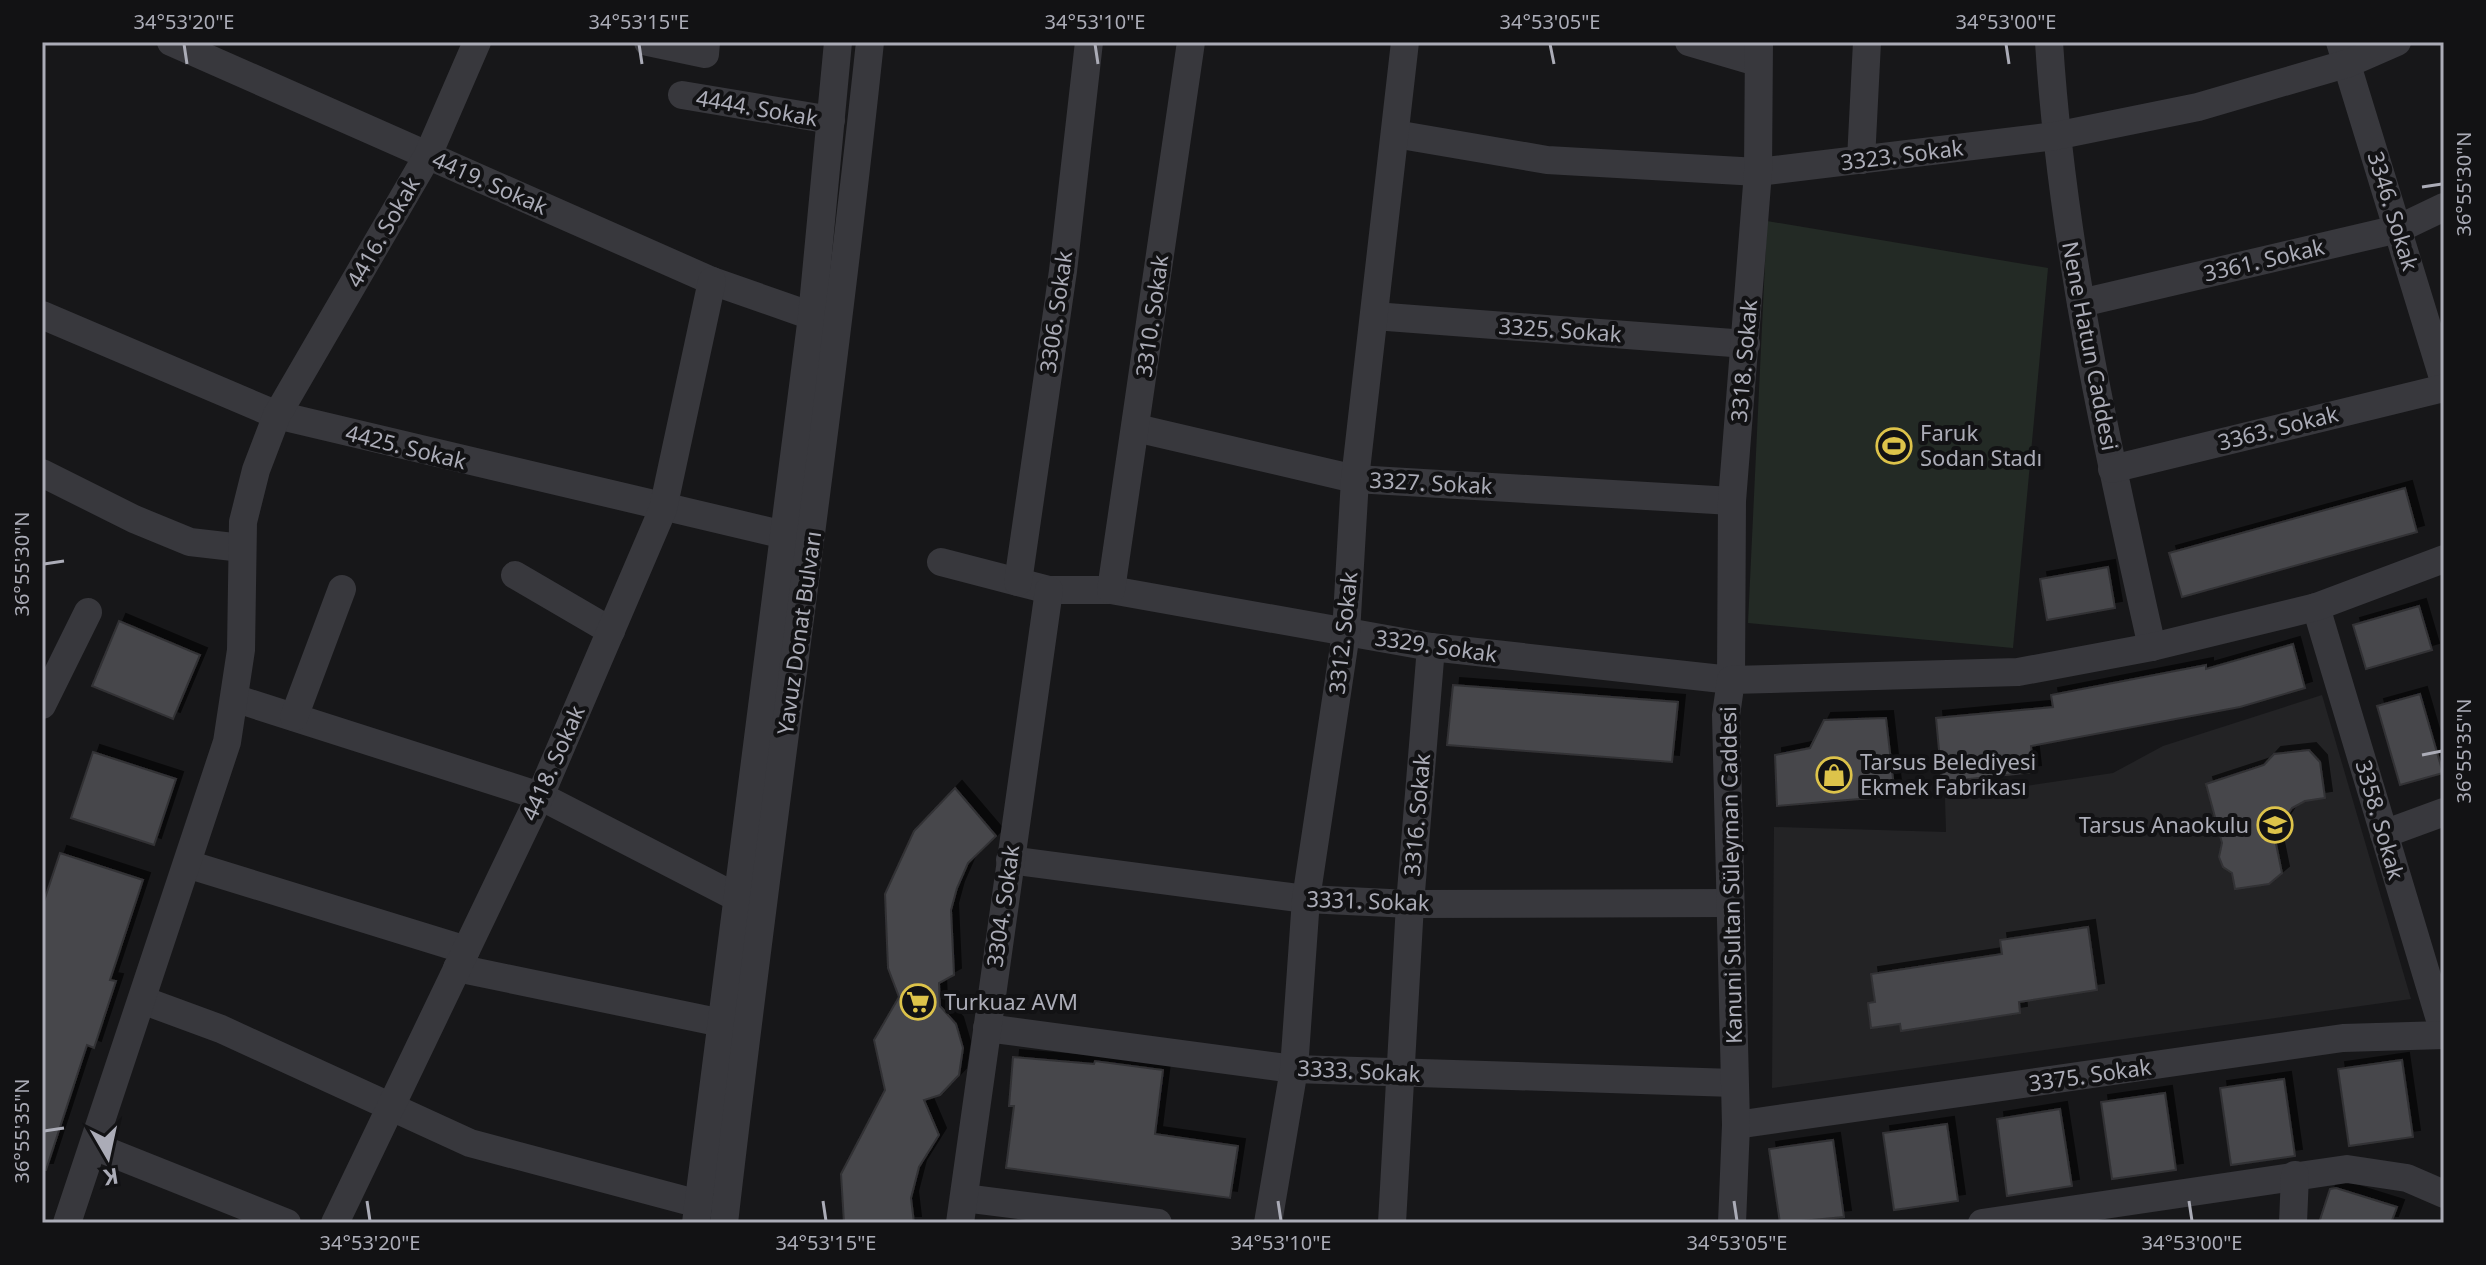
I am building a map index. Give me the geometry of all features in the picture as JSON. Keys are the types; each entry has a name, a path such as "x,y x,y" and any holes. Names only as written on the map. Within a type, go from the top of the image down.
{"street":[{"name":"4419. Sokak","path":"171,42 205,48 428,155 712,281 812,316"},
{"name":"4416. Sokak","path":"67,1223 227,742 237,699 241,650 243,522 256,470 277,415 428,155 477,42"},
{"path":"648,42 705,54 706,42"},
{"name":"Yavuz Donat Bulvarı","path":"698,1213 812,316 838,42"},
{"name":"Yavuz Donat Bulvarı","path":"724,1223 758,932 845,278 870,42"},
{"name":"3306. Sokak","path":"1018,582 1063,271 1089,42"},
{"name":"3310. Sokak","path":"1111,590 1191,42"},
{"name":"3312. Sokak","path":"1268,1223 1294,1069 1306,899 1346,633 1355,479 1405,42"},
{"path":"1689,42 1758,52"},
{"path":"1861,160 1867,42"},
{"name":"Nene Hatun Caddesi","path":"2049,42 2055,136 2081,303 2112,469 2152,647"},
{"name":"3323. Sokak","path":"1395,134 1547,160 1758,172 2055,136 2198,107 2344,52 2397,42"},
{"name":"3318. Sokak","path":"1731,680 1732,501 1758,172 1758,52"},
{"name":"3346. Sokak","path":"2344,52 2444,381"},
{"name":"4444. Sokak","path":"682,95 831,120"},
{"name":"3361. Sokak","path":"2081,303 2398,229 2444,207"},
{"name":"4418. Sokak","path":"335,1223 540,796 663,509 712,281"},
{"name":"4425. Sokak","path":"42,315 277,415 663,509 785,535"},
{"name":"3325. Sokak","path":"1374,316 1746,344"},
{"name":"3363. Sokak","path":"2112,469 2444,388"},
{"name":"3327. Sokak","path":"1136,428 1355,479 1732,501"},
{"path":"42,473 134,519 190,542 242,548"},
{"name":"Kanuni Sultan Süleyman Caddesi","path":"1732,1223 1736,1125 1726,715 1731,680 2018,672 2152,647 2316,607 2444,559"},
{"name":"3329. Sokak","path":"941,562 1049,590 1111,590 1431,647 1731,680"},
{"path":"515,575 611,631"},
{"path":"294,717 342,589"},
{"name":"3304. Sokak","path":"962,1210 1049,590"},
{"name":"3358. Sokak","path":"2316,607 2384,834 2437,991 2444,1034"},
{"path":"42,705 88,612"},
{"name":"3316. Sokak","path":"1392,1223 1410,904 1431,647"},
{"path":"237,699 540,796 736,897"},
{"path":"2384,834 2444,812"},
{"name":"3331. Sokak","path":"1010,860 1306,899 1410,904 1729,903"},
{"path":"187,864 462,959 722,1023"},
{"path":"142,1000 221,1029 287,1062 470,1143 698,1213"},
{"name":"3333. Sokak","path":"987,1028 1294,1069 1734,1083"},
{"name":"3375. Sokak","path":"1736,1125 2343,1038 2444,1034"},
{"path":"94,1146 287,1223"},
{"path":"1982,1223 2347,1169 2407,1178 2444,1194"},
{"path":"2293,1223 2295,1175"},
{"path":"962,1210 1158,1223"}],"shaded area":[{"name":"Faruk Sodan Stadı","path":"1767,221 2048,268 2013,648 1748,623"},
{"path":"2322,695 2411,999 1772,1088 1774,827 1946,832 1945,798 2113,773 2163,746"}],"building":[{"path":"2405,488 2417,532 2182,597 2169,553"},
{"path":"2108,567 2115,608 2047,620 2040,579"},
{"path":"2419,606 2432,650 2366,669 2353,625"},
{"path":"119,621 200,655 173,719 92,686"},
{"path":"2293,644 2305,688 2240,707 2031,746 2034,772 1942,782 1936,718 2053,707 2051,695 2206,665 2206,669"},
{"path":"1453,685 1678,702 1672,762 1447,745"},
{"path":"2420,694 2443,773 2400,785 2377,706"},
{"name":"Tarsus Belediyesi Ekmek Fabrikası","path":"1886,718 1895,796 1777,806 1775,755 1810,748 1824,720"},
{"path":"2309,750 2320,762 2325,798 2305,801 2292,808 2274,834 2282,873 2269,884 2235,889 2232,873 2223,867 2219,857 2222,843 2206,784 2264,765 2274,754"},
{"path":"93,752 176,779 154,845 71,818"},
{"name":"Turkuaz AVM","path":"955,788 996,836 968,863 957,888 951,910 954,975 939,983 940,1006 956,1024 963,1048 959,1075 940,1095 924,1100 939,1135 919,1167 911,1198 914,1223 844,1223 841,1174 885,1090 874,1040 899,997 888,968 885,894 914,831"},
{"path":"60,853 143,880 110,980 116,981 94,1048 87,1045 46,1170 42,1170 42,907"},
{"path":"2088,927 2097,990 2019,1002 2020,1013 1901,1031 1900,1024 1871,1028 1868,1003 1875,1002 1871,974 2002,954 2000,940"},
{"path":"1013,1057 1094,1064 1095,1061 1163,1070 1155,1134 1238,1146 1230,1198 1006,1168 1014,1106 1009,1106"},
{"path":"2402,1060 2413,1137 2349,1146 2338,1069"},
{"path":"2284,1079 2295,1156 2231,1165 2220,1088"},
{"path":"2165,1093 2176,1170 2112,1179 2101,1102"},
{"path":"2060,1109 2072,1186 2007,1196 1997,1119"},
{"path":"1947,1124 1958,1201 1894,1210 1883,1133"},
{"path":"1833,1140 1844,1217 1780,1223 1769,1149"},
{"path":"2336,1188 2397,1207 2391,1223 2319,1223 2330,1189"}],"place":[{"name":"Faruk Sodan Stadı","path":"1894,446"},
{"name":"Tarsus Belediyesi Ekmek Fabrikası","path":"1834,775"},
{"name":"Tarsus Anaokulu","path":"2275,825"},
{"name":"Turkuaz AVM","path":"918,1002"}]}
